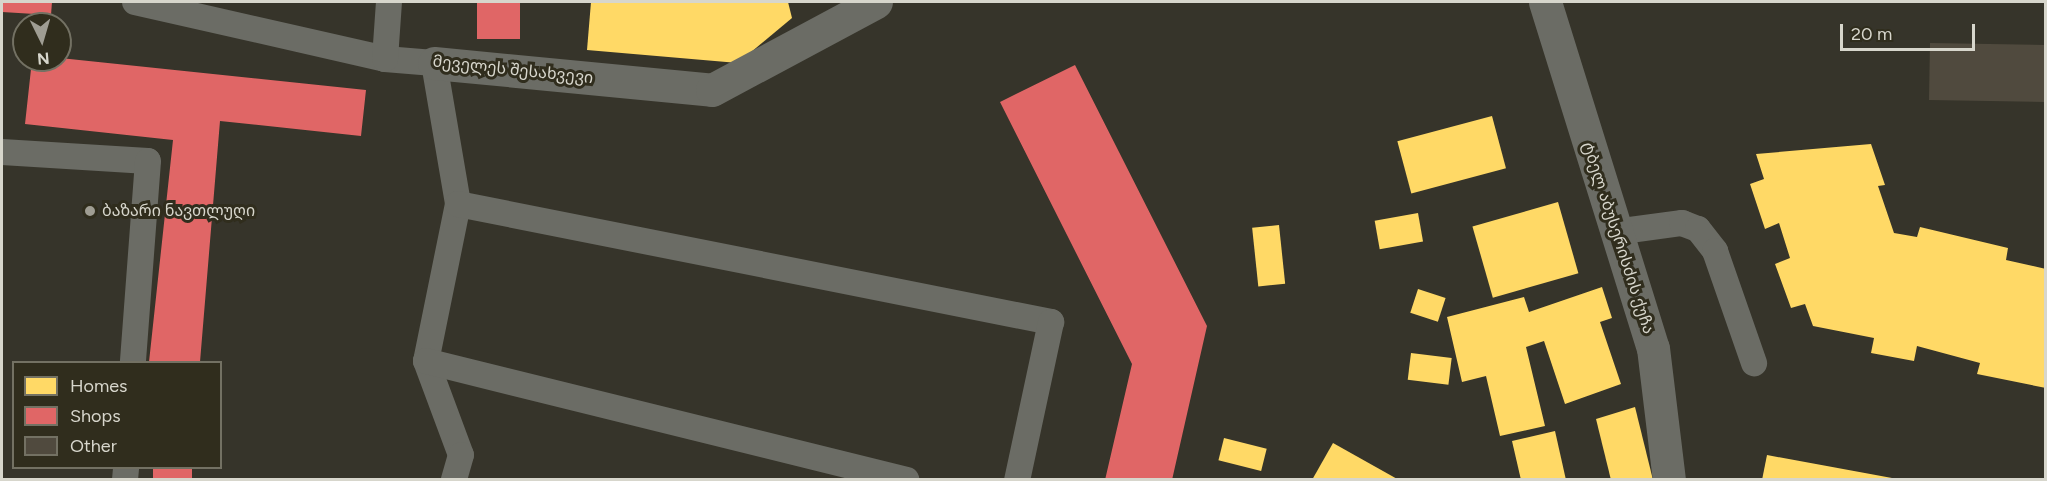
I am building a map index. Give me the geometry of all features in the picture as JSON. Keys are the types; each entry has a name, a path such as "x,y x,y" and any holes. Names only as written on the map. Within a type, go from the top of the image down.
{"street":[{"name":"მეველეს შესახვევი","path":"434,63 712,90 876,2"},
{"name":"ტბელ აბუსერისძის ქუჩა","path":"1545,2 1653,348 1669,480"}],"lane":[{"name":"მეველეს შესახვევი","path":"135,2 385,59 434,63"},
{"path":"385,59 389,2"},
{"path":"434,63 458,204 426,361 461,455 454,480"},
{"path":"2,152 148,161 134,361"},
{"path":"458,204 1051,322 1017,480"},
{"path":"1615,232 1682,223 1698,229 1715,251 1754,363"},
{"path":"426,361 906,480"}],"building: Homes":[{"path":"591,2 788,2 792,18 738,63 587,50"},
{"path":"1492,116 1506,168 1411,194 1397,141"},
{"path":"1871,144 1885,185 1878,186 1894,233 1917,237 1920,227 2008,248 2006,260 2046,269 2046,388 1977,374 1980,363 1917,346 1914,361 1871,353 1874,338 1813,326 1805,304 1791,308 1775,264 1790,258 1779,223 1765,229 1750,184 1764,179 1756,154"},
{"path":"1558,202 1578,273 1493,298 1472,227"},
{"path":"1418,213 1423,242 1380,249 1375,221"},
{"path":"1279,225 1285,284 1258,286 1252,228"},
{"path":"1602,287 1612,318 1600,322 1621,384 1565,404 1544,341 1526,347 1545,426 1500,436 1486,376 1462,382 1447,317 1524,297 1529,312"},
{"path":"1418,289 1446,298 1438,322 1410,313"},
{"path":"1411,353 1452,358 1448,385 1408,380"},
{"path":"1635,407 1653,480 1611,480 1596,419"},
{"path":"1555,431 1566,480 1521,480 1512,441"},
{"path":"1224,438 1267,449 1261,471 1218,460"},
{"path":"1333,443 1399,480 1312,480"},
{"path":"1767,455 1892,478 1892,480 1762,480"}],"building: Shops":[{"path":"2,2 52,2 51,12 2,12"},
{"path":"477,2 520,2 520,39 477,39"},
{"path":"72,59 366,90 361,136 220,121 200,361 149,361 173,140 25,124 31,72 72,72"},
{"path":"1075,65 1207,326 1172,480 1105,480 1132,364 1000,102"},
{"path":"153,469 192,469 192,480 153,480"}],"building: Other":[{"path":"1930,43 2046,45 2045,102 1929,100"}],"place":[{"name":"ბაზარი ნავთლუღი","path":"90,211"}]}
